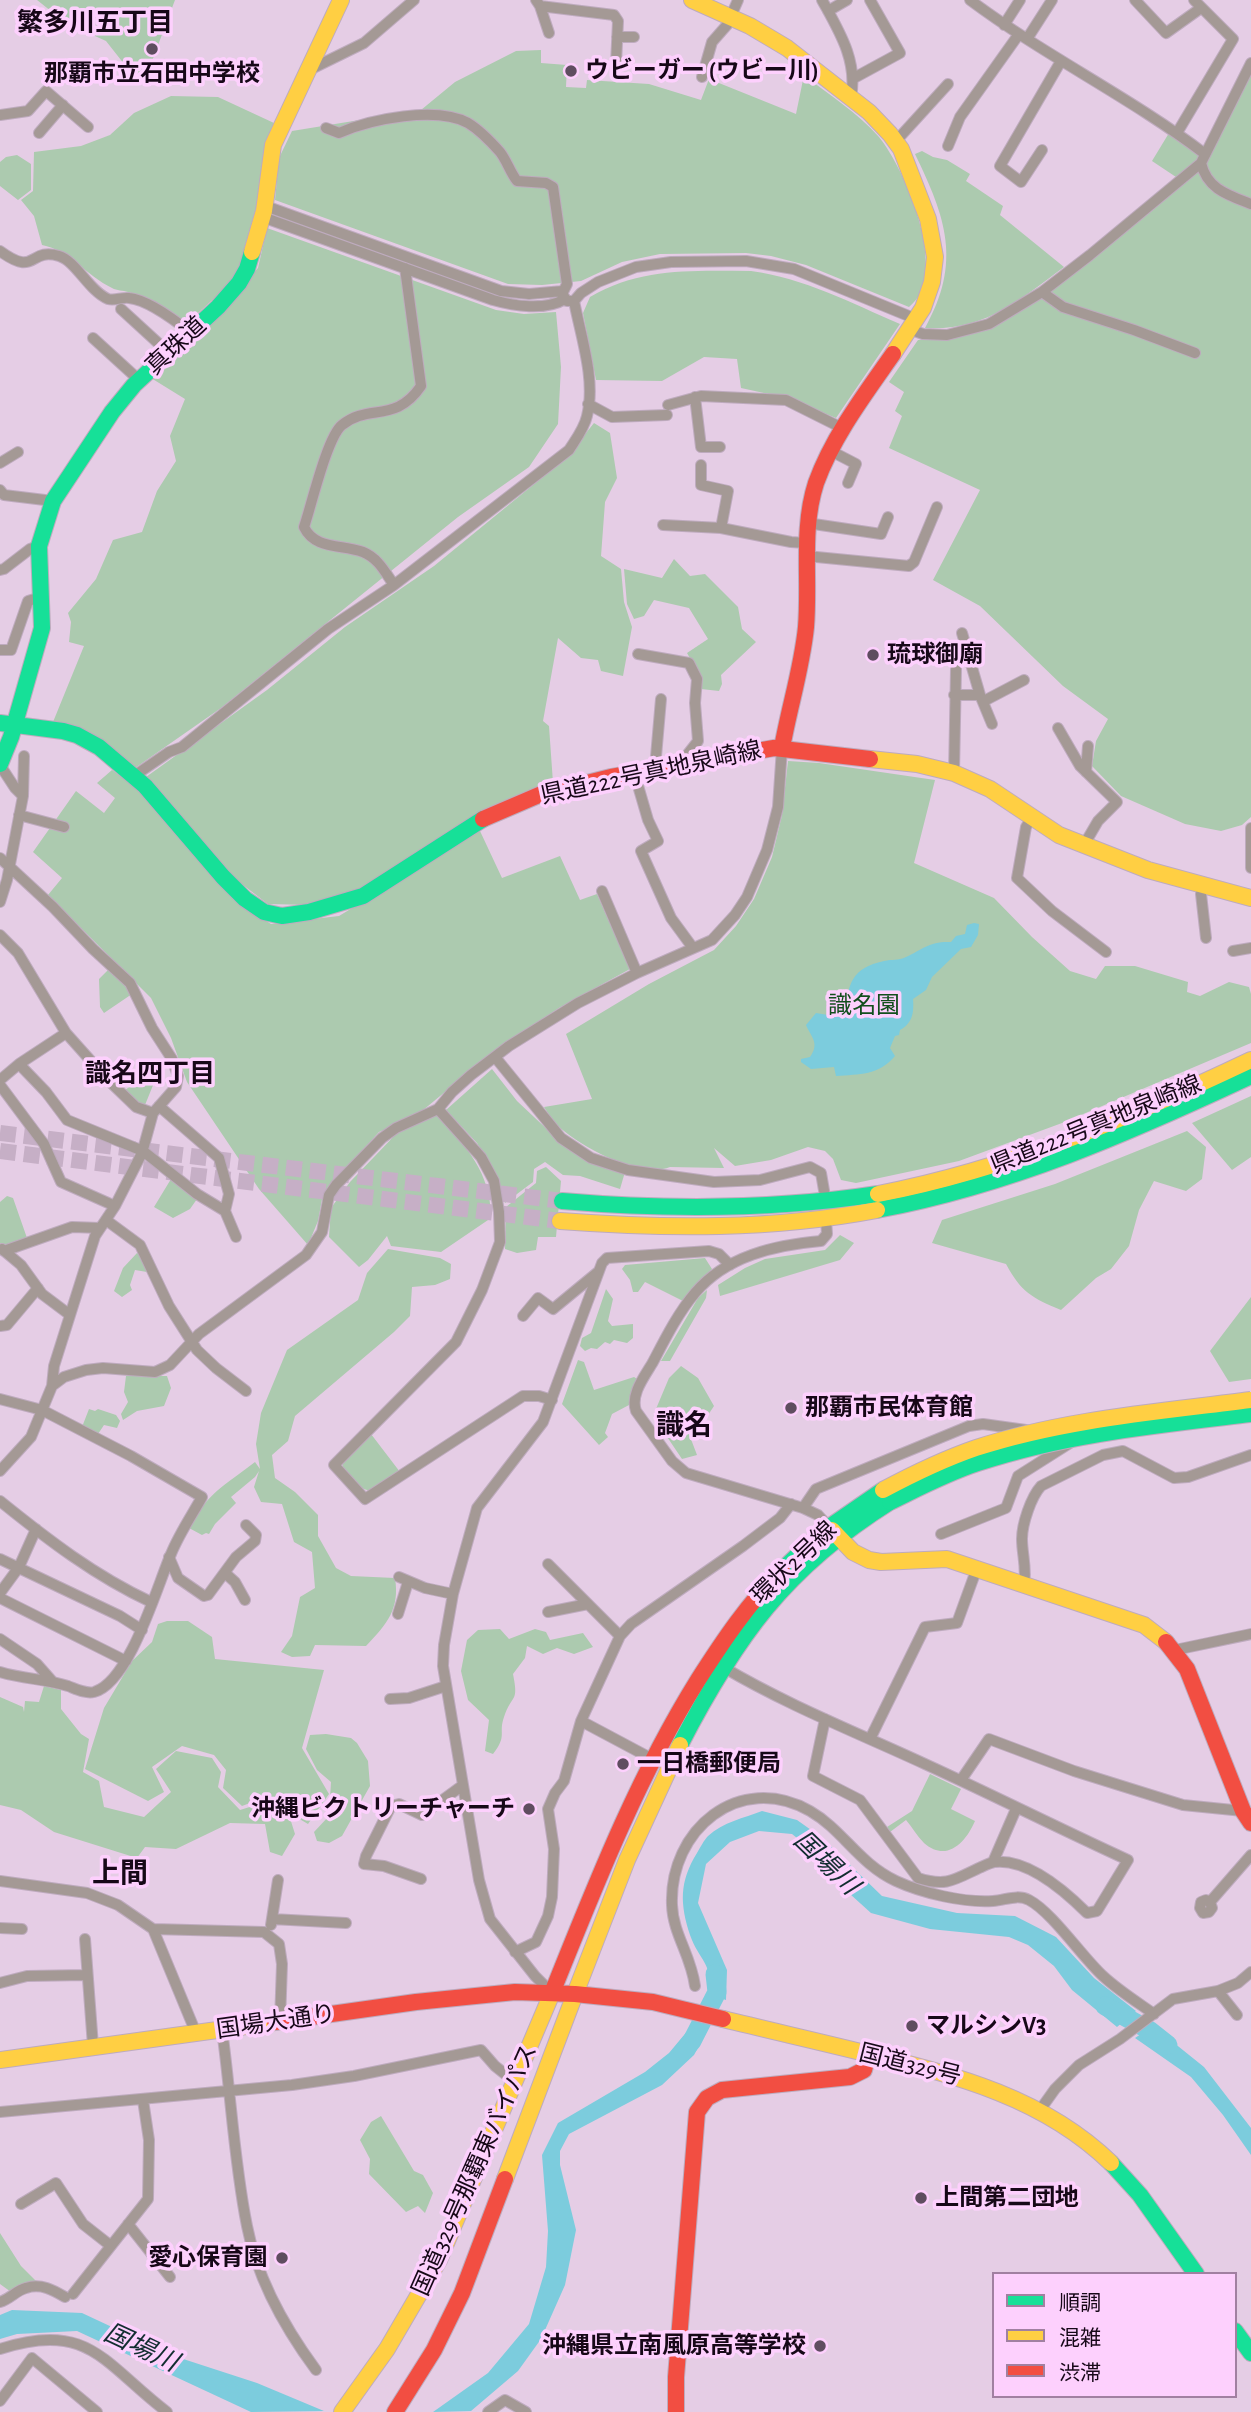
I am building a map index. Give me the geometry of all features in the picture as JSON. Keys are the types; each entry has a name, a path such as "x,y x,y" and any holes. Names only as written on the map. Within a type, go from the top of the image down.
{"main road":[{"name":"真珠道","path":"0,765 6,730 42,628 39,547 53,501 111,412 139,380 191,333 239,283 247,269 264,211 273,145 341,0"},
{"path":"692,0 732,16 769,36 851,97 895,141 917,185 935,244 935,267 930,293 913,324 844,429 817,483 807,523 805,633 782,748"},
{"name":"県道222号真地泉崎線","path":"6,730 63,732 77,735 99,747 134,776 245,899 264,912 289,916 363,895 451,837 514,804 552,791 655,768 782,748 916,764 954,773 990,789 1059,835 1148,870 1251,898"},
{"name":"県道222号真地泉崎線","path":"562,1201 644,1208 777,1207 904,1189 980,1171 1057,1145 1133,1114 1251,1060"},
{"name":"県道222号真地泉崎線","path":"560,1221 699,1229 826,1220 908,1206 1018,1175 1120,1137 1251,1076"},
{"name":"環状2号線","path":"575,1994 629,1856 661,1764 712,1657 752,1601 794,1557 887,1496 957,1455 1023,1434 1080,1423 1251,1400"},
{"name":"環状2号線","path":"887,1496 1012,1451 1081,1437 1251,1414"},
{"path":"834,1532 853,1552 875,1561 947,1559 1144,1625 1159,1634 1175,1650 1198,1693 1247,1817"},
{"name":"環状2号線","path":"552,1993 625,1821 754,1622 834,1532"},
{"name":"国場大通り","path":"0,2060 416,2002 515,1992 552,1993"},
{"name":"国道329号","path":"552,1993 639,2000 687,2010 968,2079 999,2090 1040,2110 1085,2140 1118,2170 1153,2211 1195,2272"},
{"name":"国道329号那覇東バイパス","path":"343,2410 387,2349 439,2260 552,1993"},
{"name":"国道329号那覇東バイパス","path":"395,2412 434,2350 462,2293 575,1994"},
{"path":"676,2412 676,2377 697,2112 710,2095 722,2090 858,2075 864,2070 868,2054"},
{"path":"1237,2334 1251,2353"}],"street":[{"path":"306,72 364,44 414,0"},
{"path":"702,77 712,42 732,16 738,0"},
{"path":"822,0 838,26 854,78 851,97"},
{"path":"828,11 847,0"},
{"path":"854,78 900,53 870,0"},
{"path":"970,0 1004,25 1177,133 1203,159 1204,175 1220,192 1251,204"},
{"path":"1004,25 1020,0"},
{"path":"948,146 960,117 1052,0"},
{"path":"1135,0 1166,33 1198,4 1233,39 1177,133"},
{"path":"549,33 538,3 614,15 618,22 617,64"},
{"path":"617,37 634,37"},
{"path":"1042,150 1021,182 1000,166 1061,61"},
{"path":"567,297 501,291 271,208 264,211 268,219 504,303 540,305 560,302 598,282 636,267 671,262 746,261 794,269 913,324 918,333 965,331 989,324 1042,292 1158,201 1203,159 1251,64"},
{"path":"895,141 948,84"},
{"path":"0,115 28,111 46,92 88,127"},
{"path":"39,133 63,105"},
{"path":"134,776 169,752 182,747 328,629 394,585 569,450 588,415 590,382 567,297 555,191 546,183 517,181 501,153 470,125 437,115 368,123 340,134 326,128"},
{"path":"0,251 16,263 27,264 44,254 62,256 99,293 110,300 131,298 165,313 191,333"},
{"path":"394,585 378,562 364,552 320,543 309,536 304,527 339,427 355,417 394,410 413,398 421,386 405,268"},
{"path":"1042,292 1063,307 1195,353"},
{"path":"121,309 169,353"},
{"path":"93,338 139,380"},
{"path":"588,404 612,417 668,410 695,397 737,396 786,400 844,429"},
{"path":"695,397 701,446 720,447"},
{"path":"831,451 856,464 848,482"},
{"path":"0,463 18,453"},
{"path":"701,466 701,485 728,491 721,528"},
{"path":"0,490 4,495 53,501"},
{"path":"663,525 721,528 790,542 806,550 909,566 914,562 937,507"},
{"path":"807,523 881,534 888,517"},
{"path":"0,570 30,548 39,547"},
{"path":"0,650 11,650 28,601 41,597"},
{"path":"962,633 992,724"},
{"path":"638,654 689,663 697,679 695,703 698,741 687,755 687,765"},
{"path":"954,773 956,669"},
{"path":"954,695 982,698 1024,680"},
{"path":"655,768 660,699"},
{"path":"1058,728 1080,766 1117,802 1098,821 1084,845"},
{"path":"1086,772 1088,746"},
{"path":"52,1386 64,1377 86,1370 103,1368 155,1372 170,1365 199,1334 306,1255 322,1232 329,1195 382,1138 438,1109 461,1083 495,1057 578,1003 712,940 747,897 759,874 778,807 782,748"},
{"path":"0,902 23,796 24,757"},
{"path":"0,765 23,796"},
{"path":"634,772 648,820 658,841 641,851 671,918 694,948"},
{"path":"19,815 64,827"},
{"path":"1032,817 1026,827 1017,878 1052,911 1106,952"},
{"path":"1251,828 1251,868"},
{"path":"0,858 131,983 152,1028 172,1059 178,1076 176,1087 156,1110 143,1151 115,1206 94,1236 53,1371 52,1386 31,1437 4,1459 0,1471"},
{"path":"1203,884 1201,894 1206,938"},
{"path":"602,891 637,973"},
{"path":"0,935 18,953 66,1032 108,1080 136,1107 156,1110 219,1158 229,1194 225,1211"},
{"path":"1233,951 1251,948"},
{"path":"66,1032 19,1063 0,1083 44,1144 61,1182 115,1206"},
{"path":"495,1057 561,1138 591,1158 628,1170 714,1182 760,1180 810,1167 821,1173 826,1202"},
{"path":"19,1063 67,1120 143,1151 197,1194 225,1211 236,1237"},
{"path":"438,1109 481,1157 494,1181 500,1242 482,1290 457,1342 334,1465 365,1499 523,1396 539,1396 552,1400"},
{"path":"826,1220 827,1234 821,1241 766,1249 730,1265 706,1282 690,1299 634,1398 635,1407 672,1461 686,1473 803,1508 818,1515 834,1532"},
{"path":"2,1249 72,1227 103,1224 140,1245 169,1306 192,1342 216,1368 246,1391"},
{"path":"2,1249 21,1265 42,1294 70,1315"},
{"path":"552,1993 490,1919 479,1880 443,1666 453,1594 477,1508 543,1422 602,1263 607,1258 709,1251 719,1254 730,1265"},
{"path":"523,1316 538,1298 553,1309 598,1272"},
{"path":"0,1326 7,1325 38,1288"},
{"path":"0,1399 42,1410 131,1456 202,1497 169,1557 142,1630 125,1661 104,1688 91,1693 53,1682 0,1672"},
{"path":"803,1508 816,1489 969,1426 990,1425 1066,1433 1070,1443 1018,1476 1006,1508 941,1534"},
{"path":"1024,1584 1026,1576 1023,1533 1034,1495 1041,1486 1103,1455 1124,1451 1174,1478 1188,1477 1251,1455"},
{"path":"0,1501 86,1565 129,1592 151,1602"},
{"path":"515,1952 536,1942 548,1916 552,1897 554,1849 548,1809 564,1781 581,1721 620,1636 631,1624 780,1518 791,1504"},
{"path":"169,1557 178,1578 208,1595 236,1557 256,1541 256,1535 246,1525"},
{"path":"36,1529 19,1567 0,1595 125,1661"},
{"path":"0,1559 120,1616 142,1630"},
{"path":"548,1564 620,1636"},
{"path":"870,1739 925,1627 957,1623 977,1568"},
{"path":"225,1573 245,1600"},
{"path":"398,1614 404,1579 453,1594"},
{"path":"548,1612 587,1604"},
{"path":"1175,1650 1251,1634"},
{"path":"0,1639 37,1664 53,1682"},
{"path":"723,1667 825,1719 1128,1860 1097,1911 1087,1913 1067,1893 1019,1863 993,1862 946,1883 933,1883 918,1878 860,1800 813,1776 825,1719"},
{"path":"390,1699 409,1698 446,1686"},
{"path":"581,1721 661,1764"},
{"path":"961,1780 989,1739 1074,1771 1183,1805 1247,1817"},
{"path":"421,1879 384,1866 364,1864 366,1856 391,1806 399,1804 422,1815 463,1785"},
{"path":"695,1986 693,1970 676,1930 671,1907 673,1882 684,1846 710,1815 717,1811 745,1801 767,1799 790,1802 809,1811 828,1823 863,1860 894,1880 930,1895 994,1901 1009,1897 1029,1900 1054,1922 1103,1976 1154,2014"},
{"path":"993,1862 1016,1809"},
{"path":"1210,1902 1251,1855"},
{"path":"270,1935 278,1880"},
{"path":"0,1881 87,1893 118,1905 153,1929 264,1932 270,1935 279,1944 282,1964 280,2022"},
{"path":"272,1919 346,1923"},
{"path":"0,1928 22,1929"},
{"path":"153,1929 196,2033"},
{"path":"85,1939 93,2046"},
{"path":"1040,2110 1055,2089 1079,2065 1121,2039 1173,1999 1218,1991 1238,1983 1251,1972"},
{"path":"0,1983 27,1976 87,1975"},
{"path":"1218,1991 1237,2015"},
{"path":"222,2030 247,2227 272,2296 292,2338 316,2370"},
{"path":"0,2112 230,2092 354,2076 481,2050 515,2082"},
{"path":"0,2302 25,2288 47,2287 69,2296 148,2199 149,2140 143,2100"},
{"path":"21,2204 56,2183 83,2224 111,2246"},
{"path":"128,2224 170,2277"},
{"path":"0,2349 42,2339 59,2339 87,2346 167,2412"},
{"path":"19,2344 97,2412"},
{"path":"0,2401 32,2358"},
{"path":"488,2412 505,2400 526,2412"}],"green space":[{"path":"37,0 175,0 146,77 132,74 106,41 66,23"},
{"path":"541,50 541,63 567,65 566,87 586,88 587,80 649,84 701,100 709,79 796,114 804,75 871,128 901,173 920,222 925,248 926,271 921,292 909,307 806,265 746,253 660,254 622,262 581,281 542,285 508,284 275,200 279,158 292,131 421,110 455,82 516,51"},
{"path":"1251,73 1251,817 1242,825 1221,831 1185,824 1121,796 1092,766 1096,741 1108,719 1063,686 980,606 933,580 980,490 889,448 902,416 895,411 904,392 889,382 918,340 965,336 993,326 1039,299 1201,169"},
{"path":"171,96 218,97 274,123 268,139 257,205 238,270 231,283 187,323 143,298 112,288 61,252 42,245 34,216 21,200 33,191 34,152 81,146 110,135 134,113"},
{"path":"1169,133 1200,153 1199,159 1179,179 1152,161"},
{"path":"922,151 947,160 970,174 966,181 1003,206 1000,215 1064,267 1016,302 983,319 966,325 925,328 943,282 946,261 942,220 915,154"},
{"path":"17,155 31,164 31,190 18,200 0,186 0,162 6,157"},
{"path":"267,228 496,310 524,314 556,312 561,367 558,424 529,467 458,517 221,708 135,768 91,734 53,722 84,646 69,642 71,622 68,613 96,579 113,540 142,532 157,491 176,461 170,436 185,399 151,378 208,325 258,268"},
{"path":"688,271 751,271 809,285 900,324 836,418 787,398 741,388 737,359 704,357 662,381 596,380 583,313 590,297 609,287 648,276"},
{"path":"594,423 610,433 617,478 605,502 601,556 621,569 624,602 632,627 623,676 601,671 598,660 581,658 558,638 543,721 549,726 553,783 356,893 311,905 268,904 230,875 146,777 267,690 345,627 434,566 566,458"},
{"path":"674,559 690,576 705,574 738,607 742,629 756,642 721,675 722,684 719,691 701,689 699,674 687,653 708,639 689,608 654,600 644,616 634,619 627,604 624,569 662,578"},
{"name":"識名園","path":"788,761 935,780 914,863 994,898 1070,971 1096,979 1105,966 1135,966 1188,982 1187,992 1200,996 1229,982 1249,987 1251,1043 1062,1123 959,1161 856,1183 841,1180 833,1159 825,1151 808,1147 771,1160 735,1166 714,1148 724,1168 670,1167 657,1170 626,1165 594,1151 557,1125 544,1107 592,1099 566,1034 649,984 714,950 736,926 754,899 772,857 782,815"},
{"path":"112,770 143,793 233,899 271,924 339,916 480,831 502,878 560,856 580,900 597,894 630,969 559,1008 493,1052 416,1116 379,1132 323,1194 318,1221 308,1245 259,1189 187,1082 171,1038 151,998 48,895 62,878 33,852 76,791 104,813 115,798 97,783"},
{"path":"108,970 129,986 132,994 104,1013 100,1007 99,979"},
{"path":"153,1061 162,1063 145,1105 138,1103 125,1090 143,1078"},
{"path":"492,1069 517,1101 551,1133 625,1172 620,1189 580,1176 563,1175 545,1162 534,1169 533,1182 505,1203 490,1164 477,1143 446,1110"},
{"path":"1251,1096 1251,1157 1232,1170 1192,1123"},
{"path":"438,1114 467,1149 482,1174 487,1187 491,1218 441,1252 391,1246 387,1236 359,1267 329,1237 331,1208 350,1182 398,1132"},
{"path":"1187,1131 1206,1147 1202,1179 1186,1191 1154,1181 1139,1210 1129,1246 1111,1269 1096,1278 1061,1310 1028,1293 1006,1264 932,1243 942,1220 1055,1184"},
{"path":"546,1167 561,1181 556,1237 538,1237 536,1250 517,1253 505,1249 506,1207 536,1183 537,1171"},
{"path":"171,1179 197,1199 190,1209 173,1218 154,1207"},
{"path":"7,1196 13,1198 27,1238 5,1247 0,1243 0,1202"},
{"path":"840,1235 854,1243 840,1260 720,1296 718,1285 745,1268 765,1259 825,1250"},
{"path":"388,1249 440,1258 451,1264 450,1279 435,1285 412,1287 410,1316 295,1416 288,1441 272,1455 275,1478 295,1492 318,1515 318,1536 336,1568 351,1576 395,1578 396,1599 386,1623 366,1646 315,1645 310,1656 292,1657 281,1652 292,1636 300,1597 315,1588 312,1552 294,1542 282,1504 261,1502 254,1487 259,1471 231,1497 236,1503 209,1534 202,1535 189,1528 203,1506 218,1490 255,1462 260,1469 256,1444 261,1413 287,1350 358,1300 367,1273"},
{"path":"137,1253 142,1256 147,1272 135,1270 130,1285 132,1290 122,1297 114,1291 123,1268"},
{"path":"705,1258 712,1269 683,1301 645,1282 638,1292 633,1292 630,1280 622,1269 625,1265"},
{"path":"606,1289 613,1299 608,1321 612,1326 633,1324 633,1338 627,1343 614,1340 610,1344 605,1342 597,1349 585,1351 580,1346 582,1338 591,1333"},
{"path":"707,1290 706,1298 670,1361 661,1361 698,1298"},
{"path":"1251,1297 1251,1379 1229,1382 1210,1351"},
{"path":"578,1360 584,1362 594,1390 634,1377 639,1380 629,1405 612,1414 605,1433 608,1437 599,1445 562,1404"},
{"path":"681,1366 698,1378 714,1406 702,1424 689,1434 697,1455 682,1459 653,1416 669,1378"},
{"path":"126,1376 167,1376 171,1388 164,1406 137,1411 123,1420 121,1414 128,1402 124,1392"},
{"path":"89,1409 116,1415 120,1421 117,1428 104,1425 98,1434 82,1427"},
{"path":"371,1434 400,1472 371,1491 351,1481 342,1461"},
{"path":"188,1621 212,1637 215,1659 324,1670 302,1748 329,1794 308,1824 274,1804 289,1815 295,1834 282,1856 270,1852 265,1824 230,1823 176,1849 145,1847 137,1858 54,1832 21,1810 0,1805 0,1697 23,1707 24,1712 25,1701 39,1702 44,1686 61,1690 61,1709 81,1734 89,1739 83,1772 99,1781 104,1807 144,1817 171,1792 156,1769 176,1751 212,1758 221,1772 218,1787 240,1810 269,1801 263,1798 242,1806 223,1788 226,1770 214,1755 182,1746 152,1767 164,1792 148,1801 85,1769 104,1708 132,1661 152,1642 158,1624"},
{"path":"500,1629 509,1639 535,1629 546,1632 550,1640 583,1633 593,1647 574,1654 557,1648 543,1654 527,1646 525,1658 513,1674 514,1698 502,1723 500,1743 493,1754 485,1751 489,1720 468,1700 461,1671 467,1640 478,1630"},
{"path":"326,1734 351,1738 357,1743 368,1761 370,1786 342,1836 329,1843 317,1841 314,1832 329,1816 331,1782 317,1770 306,1749 310,1735"},
{"path":"930,1774 961,1789 951,1809 975,1821 961,1842 948,1850 932,1849 906,1820 890,1832 887,1827 912,1811"},
{"path":"381,2116 414,2171 423,2175 433,2193 425,2213 418,2206 406,2212 369,2174 370,2159 360,2140 371,2122"},
{"path":"0,2233 21,2266 39,2284 11,2292 0,2284"}],"water":[{"path":"979,924 978,935 971,947 961,949 932,977 926,990 913,999 912,1017 900,1030 899,1035 895,1036 890,1048 895,1056 889,1063 868,1073 836,1076 834,1067 811,1069 801,1062 801,1059 810,1057 814,1048 814,1040 806,1025 816,1013 828,1015 839,1009 845,1010 850,985 858,973 873,964 903,958 932,944 951,942 956,936 965,934 967,925"},
{"path":"762,1811 797,1820 821,1837 882,1896 957,1913 1015,1916 1056,1937 1094,1978 1136,2011 1117,2027 1072,1990 1054,1966 1028,1945 1009,1937 930,1929 871,1913 840,1885 812,1850 792,1834 759,1831 730,1842 706,1864 698,1903 727,1970 726,2000 708,1994 709,1975 690,1935 684,1913 684,1884 691,1864 708,1836 727,1824"},
{"path":"1153,2026 1204,2067 1251,2128 1251,2155 1223,2115 1191,2077 1135,2038"},
{"path":"689,2029 706,2033 694,2055 662,2085 569,2134 560,2151 560,2165 576,2230 565,2285 541,2339 518,2371 471,2411 433,2412 488,2373 529,2324 546,2267 548,2231 542,2155 558,2123 645,2072 669,2053"},
{"path":"12,2310 82,2313 174,2356 257,2383 324,2411 251,2412 77,2331 17,2334 0,2339 0,2315"}],"waterway":[{"name":"国場川","path":"683,2052 692,2041 717,1992 715,1974"},
{"name":"国場川","path":"1105,2006 1149,2030 1168,2045"}],"tunnel":[{"path":"0,1133 562,1201"},
{"path":"0,1151 560,1221"}],"traffic: fast":[{"path":"0,764 11,737 42,628 39,546 53,501 112,412 134,385 218,307 239,283 252,252"},
{"path":"0,723 63,731 99,747 145,786 245,899 264,912 282,916 309,912 363,896 483,819"},
{"path":"877,1210 975,1187 1022,1172 1114,1137 1251,1076"},
{"path":"562,1201 720,1207 799,1203 878,1194"},
{"path":"890,1502 967,1467 1011,1453 1113,1432 1251,1414"},
{"path":"782,1570 822,1532 883,1490"},
{"path":"680,1745 743,1638 792,1579 853,1527 890,1502"},
{"path":"1111,2163 1140,2195 1195,2272"},
{"path":"1237,2334 1251,2353"}],"traffic: slow":[{"path":"252,252 264,211 273,145 341,0"},
{"path":"692,0 750,26 787,48 869,112 901,149 928,219 935,257 932,282 923,308 893,354"},
{"path":"870,759 917,764 954,773 990,789 1059,835 1148,870 1251,898"},
{"path":"878,1194 975,1171 1022,1156 1115,1121 1251,1060"},
{"path":"560,1221 719,1226 838,1217 877,1210"},
{"path":"883,1490 952,1457 1010,1438 1078,1423 1251,1400"},
{"path":"832,1530 853,1552 869,1560 881,1562 947,1559 1144,1625 1166,1642"},
{"path":"575,1994 627,1860 680,1745"},
{"path":"342,2412 387,2349 439,2260 552,1993"},
{"path":"505,2179 575,1994"},
{"path":"723,2019 902,2062 998,2092 1057,2122 1111,2163"},
{"path":"0,2060 275,2022"}],"traffic: jam":[{"path":"782,748 806,627 807,536 811,500 823,466 840,432 893,354"},
{"path":"483,819 539,795 611,777 774,748 870,759"},
{"path":"552,1993 618,1833 676,1717 737,1622 782,1570"},
{"path":"1166,1642 1187,1669 1243,1811 1251,1823"},
{"path":"275,2022 416,2002 515,1992 575,1994 653,2002 723,2019"},
{"path":"676,2412 676,2377 697,2112 707,2098 722,2090 850,2077 864,2070 868,2054"},
{"path":"395,2412 434,2350 462,2293 505,2179"}],"place":[{"name":"那覇市立石田中学校","path":"152,49"},
{"name":"ウビーガー (ウビー川)","path":"571,71"},
{"name":"琉球御廟","path":"873,655"},
{"name":"那覇市民体育館","path":"791,1408"},
{"name":"一日橋郵便局","path":"623,1764"},
{"name":"沖縄ビクトリーチャーチ","path":"529,1809"},
{"name":"マルシンV3","path":"912,2026"},
{"name":"上間第二団地","path":"921,2198"},
{"name":"愛心保育園","path":"282,2258"},
{"name":"沖縄県立南風原高等学校","path":"820,2346"}],"district":[{"name":"繁多川五丁目","path":"95,23"},
{"name":"識名四丁目","path":"150,1074"},
{"name":"識名","path":"684,1426"},
{"name":"上間","path":"120,1874"}]}
